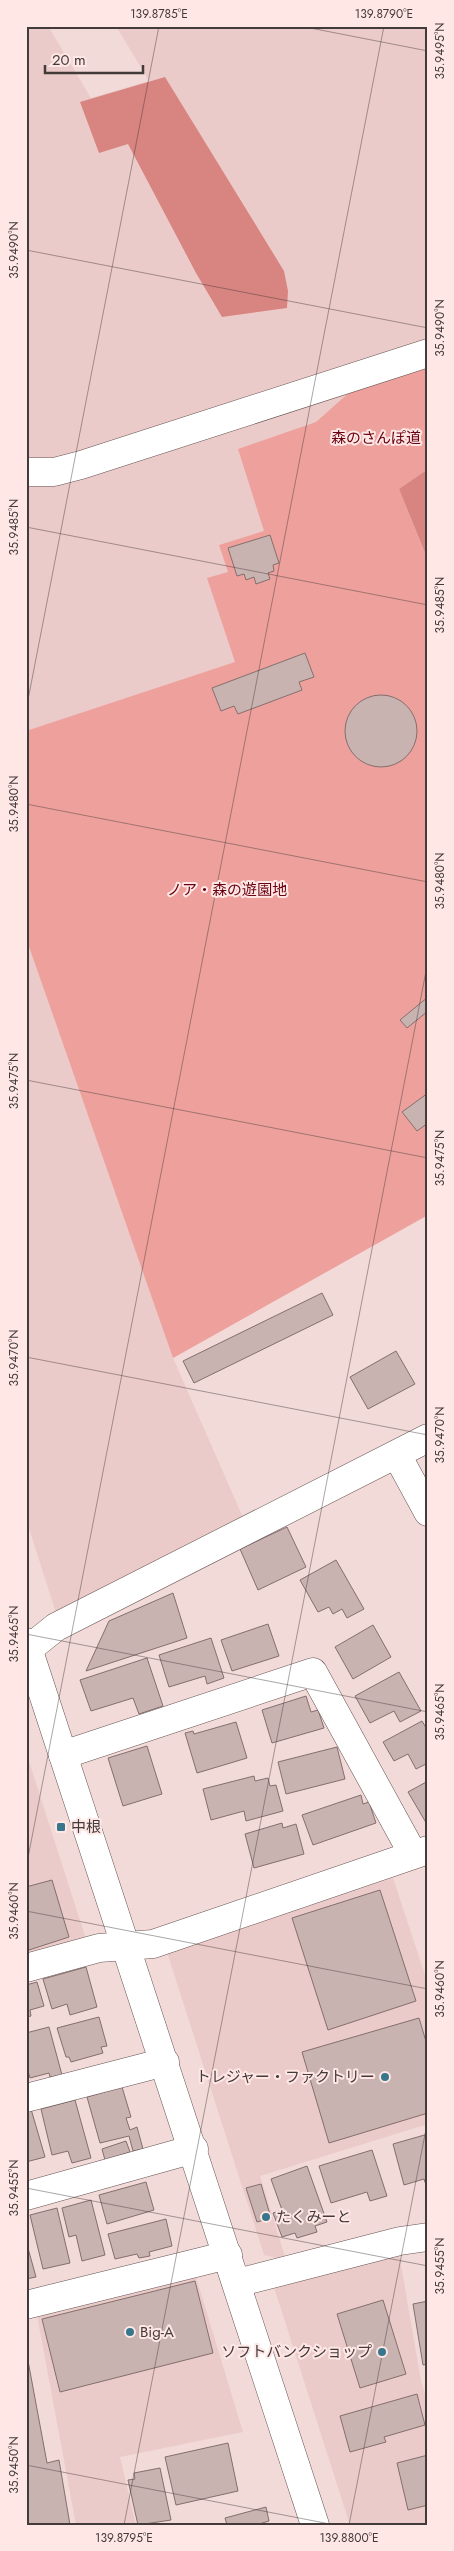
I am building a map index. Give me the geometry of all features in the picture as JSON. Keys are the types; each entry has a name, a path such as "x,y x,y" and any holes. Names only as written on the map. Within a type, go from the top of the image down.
{"street":[{"path":"26,472 54,472 81,465 428,353"},
{"path":"315,2525 194,2150 27,1647 56,1627 428,1438"},
{"path":"397,1455 428,1512"},
{"path":"26,1968 99,1948 153,1944 420,1852 313,1672 63,1755"},
{"path":"26,2098 164,2062"},
{"path":"26,2196 194,2150"},
{"path":"237,2283 400,2240 428,2236"},
{"path":"26,2305 228,2255"}],"shaded area":[{"path":"26,26 48,26 91,98 149,81 116,26 428,26 428,1215 173,1358 245,1522 56,1613 26,1519"},
{"path":"165,77 284,271 288,291 287,308 222,317 196,273 128,144 99,153 80,102"},
{"path":"428,469 428,560 399,489"},
{"path":"26,1752 86,1939 26,1955"},
{"path":"393,1878 428,1984 428,2124 260,2176 286,2260 264,2255 167,1952"},
{"path":"399,2253 421,2381 428,2402 428,2525 350,2525 273,2284"},
{"path":"196,2277 243,2432 120,2457 136,2525 76,2525 37,2315"}],"green space":[{"name":"ノア・森の遊園地","path":"428,366 428,469 399,489 428,560 428,1215 173,1358 26,938 26,731 235,662 207,578 228,572 219,545 264,531 238,449 316,422 352,390"}],"building":[{"path":"270,535 279,563 273,565 274,571 268,573 270,579 256,584 254,577 246,580 244,574 237,576 228,548"},
{"path":"305,653 314,677 299,682 302,690 238,714 234,706 221,711 212,688"},
{"path":"381,695 401,701 411,711 417,731 411,751 401,761 381,767 361,761 351,751 345,731 351,711 361,701"},
{"path":"428,997 428,1011 407,1028 400,1020"},
{"path":"428,1093 428,1123 417,1131 402,1112"},
{"path":"322,1293 333,1315 194,1383 183,1361"},
{"path":"396,1351 415,1384 368,1409 350,1377"},
{"path":"287,1527 306,1567 258,1590 240,1549"},
{"path":"336,1560 364,1609 347,1618 342,1609 333,1614 329,1607 318,1612 300,1580"},
{"path":"173,1593 187,1638 86,1671 109,1621"},
{"path":"268,1624 279,1656 232,1671 221,1640"},
{"path":"373,1625 391,1657 353,1679 335,1647"},
{"path":"211,1638 224,1678 207,1684 205,1676 169,1687 159,1655"},
{"path":"147,1658 163,1706 139,1714 133,1698 91,1711 80,1680"},
{"path":"399,1672 421,1711 400,1722 394,1711 370,1723 355,1696"},
{"path":"306,1696 311,1712 318,1710 324,1728 272,1743 262,1710"},
{"path":"422,1721 428,1731 428,1768 426,1764 416,1769 408,1754 394,1761 383,1742"},
{"path":"236,1722 247,1758 197,1773 185,1733 193,1731 194,1734"},
{"path":"147,1746 162,1794 123,1806 108,1758"},
{"path":"337,1747 345,1779 286,1794 278,1762"},
{"path":"254,1776 255,1781 268,1778 270,1786 276,1785 283,1811 246,1821 244,1811 211,1820 203,1789"},
{"path":"428,1781 428,1826 408,1792"},
{"path":"361,1795 363,1804 369,1802 376,1823 313,1845 302,1815"},
{"path":"282,1823 283,1828 296,1824 304,1854 254,1868 245,1834"},
{"path":"52,1880 69,1937 26,1951 26,1887"},
{"path":"380,1890 416,2001 328,2030 292,1918"},
{"path":"86,1967 97,2007 70,2015 67,2004 52,2009 43,1979"},
{"path":"37,1982 44,2006 30,2010 31,2016 26,2017 26,1985"},
{"path":"99,2017 107,2046 101,2047 103,2053 71,2062 69,2057 66,2057 57,2028"},
{"path":"419,2018 428,2048 428,2113 329,2143 302,2052"},
{"path":"49,2027 62,2075 50,2077 49,2073 30,2078 26,2065 26,2033"},
{"path":"122,2087 131,2117 126,2118 130,2130 137,2127 143,2149 133,2151 129,2136 100,2143 87,2097"},
{"path":"75,2100 91,2158 72,2163 68,2151 52,2155 41,2109"},
{"path":"31,2109 45,2157 26,2162 26,2111"},
{"path":"428,2134 428,2185 426,2185 424,2179 404,2185 393,2144"},
{"path":"126,2141 130,2152 105,2160 102,2149"},
{"path":"372,2150 387,2196 370,2201 367,2192 331,2203 319,2166"},
{"path":"307,2166 327,2222 315,2226 317,2232 297,2238 295,2233 282,2237 273,2213 282,2210 271,2179"},
{"path":"146,2182 154,2210 107,2224 99,2195"},
{"path":"261,2184 271,2218 257,2222 246,2188"},
{"path":"91,2200 105,2255 82,2261 76,2235 69,2237 62,2208"},
{"path":"57,2208 70,2263 43,2269 30,2215"},
{"path":"166,2219 172,2246 149,2252 150,2256 139,2258 137,2254 115,2259 108,2234"},
{"path":"26,2241 36,2277 26,2279"},
{"path":"195,2281 213,2353 60,2392 42,2319"},
{"path":"383,2300 406,2374 360,2388 337,2314"},
{"path":"428,2301 428,2364 423,2365 413,2304"},
{"path":"26,2350 47,2463 59,2460 70,2525 26,2525"},
{"path":"417,2394 425,2425 384,2437 386,2442 350,2452 340,2416"},
{"path":"228,2443 238,2491 176,2505 165,2457"},
{"path":"428,2455 428,2505 408,2510 397,2463"},
{"path":"160,2468 171,2520 138,2525 128,2480 135,2479 134,2473"},
{"path":"266,2507 269,2521 256,2525 227,2525 225,2518"}],"place":[{"name":"中根","path":"61,1827"},
{"name":"トレジャー・ファクトリー","path":"385,2077"},
{"name":"たくみーと","path":"266,2217"},
{"name":"Big-A","path":"130,2332"},
{"name":"ソフトバンクショップ","path":"382,2352"}],"park label":[{"name":"森のさんぽ道","path":"376,438"}]}
